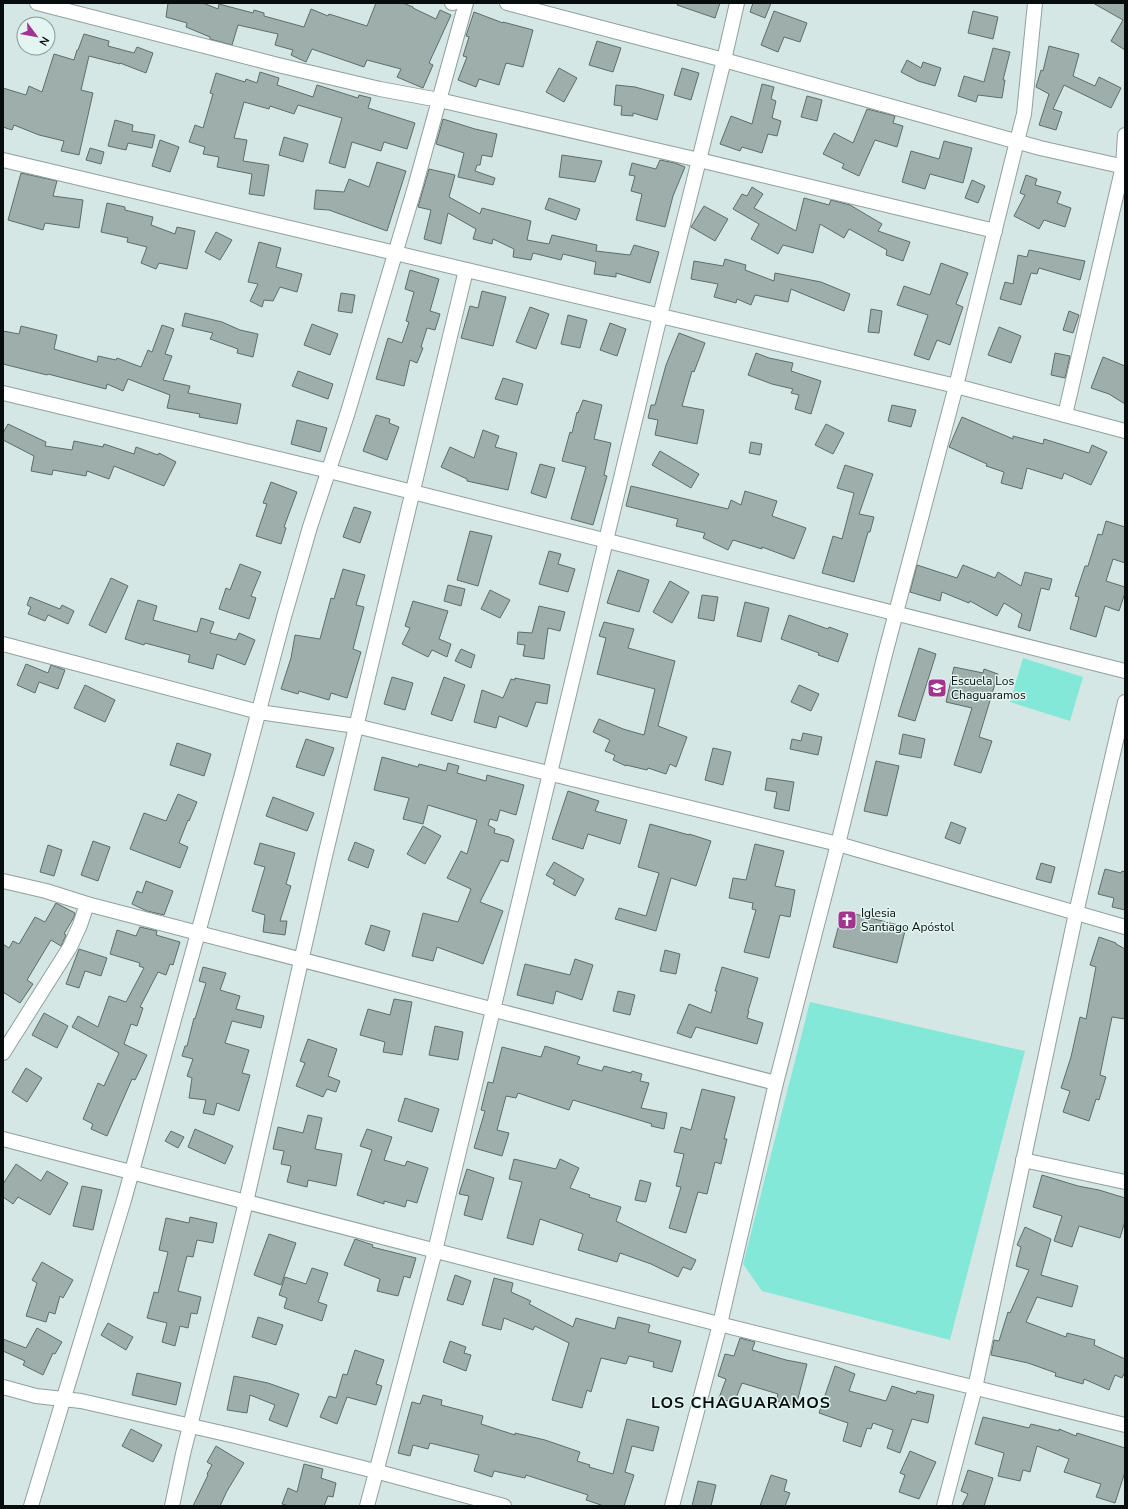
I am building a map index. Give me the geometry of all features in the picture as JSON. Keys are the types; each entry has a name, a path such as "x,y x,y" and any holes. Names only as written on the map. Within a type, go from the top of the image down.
{"street":[{"path":"37,3 278,65 380,89 439,100 699,160 995,231"},
{"path":"31,1506 132,1172 199,933 284,617 395,254 466,3"},
{"path":"507,3 724,60 1040,148 1124,167"},
{"path":"367,1506 375,1471 435,1251 605,540 737,3"},
{"path":"672,1506 720,1324 776,1083 838,844 895,614 956,386 1024,114 1035,3"},
{"path":"1065,415 1124,167 1125,135"},
{"path":"3,160 956,386 1125,431"},
{"path":"172,1506 190,1426 246,1202 356,726 466,270"},
{"path":"3,393 329,471 1125,671"},
{"path":"3,644 259,712 356,726 838,844 1125,927"},
{"path":"944,1506 975,1388 1076,914 1125,702"},
{"path":"3,881 776,1083"},
{"path":"3,1054 70,947 80,925 87,904"},
{"path":"3,1139 720,1324 1125,1425"},
{"path":"1023,1160 1125,1182"},
{"path":"3,1387 36,1396 81,1401 190,1426 375,1471 504,1506"}],"green space":[{"path":"1023,658 1083,677 1070,721 1010,702"},
{"path":"810,1002 1025,1051 950,1340 762,1291 743,1264"}],"building":[{"path":"168,3 203,3 218,9 219,4 253,13 254,10 264,13 264,16 304,27 311,9 328,16 329,14 367,26 376,3 403,3 436,19 440,10 451,15 429,63 433,65 423,88 397,77 401,69 367,60 364,67 312,49 306,62 291,55 293,50 275,45 278,34 238,25 232,45 210,39 210,37 186,27 187,23 166,17"},
{"path":"678,3 720,3 715,18 677,5"},
{"path":"753,3 771,3 765,18 750,12"},
{"path":"1093,3 1125,3 1125,50 1111,41 1123,20"},
{"path":"774,11 807,23 800,42 784,37 778,52 761,45"},
{"path":"973,11 998,17 993,39 968,33"},
{"path":"474,12 503,23 533,30 523,67 506,63 499,85 479,79 476,87 458,80 467,57 463,56 469,37 466,36"},
{"path":"84,34 109,41 108,46 134,53 137,47 153,53 146,73 120,63 89,56 81,90 93,93 79,155 61,151 64,141 39,135 14,125 12,130 3,127 3,88 26,95 29,86 42,92 53,56 56,56 56,55 74,60"},
{"path":"597,41 621,48 613,72 589,65"},
{"path":"1049,46 1079,54 1073,76 1095,86 1099,77 1121,88 1111,108 1064,85 1053,109 1062,112 1056,130 1039,125 1049,94 1036,87 1041,70 1043,71"},
{"path":"993,48 1010,52 1003,80 1005,80 1002,98 978,95 976,102 958,96 964,76 984,82"},
{"path":"907,60 921,68 923,62 941,68 935,86 918,81 901,72"},
{"path":"559,68 577,78 564,102 546,92"},
{"path":"682,68 699,73 691,100 674,95"},
{"path":"260,72 279,78 277,85 313,97 317,85 358,98 359,95 371,98 368,108 415,123 407,149 384,142 381,151 352,142 345,168 329,163 342,118 298,105 294,114 270,106 269,109 244,102 234,138 247,140 243,161 269,165 264,196 249,194 252,174 217,167 219,157 203,154 205,147 189,142 195,125 203,128 213,94 210,93 216,73 245,82 246,79 257,83"},
{"path":"762,84 774,87 771,99 776,101 772,118 781,121 777,136 768,134 762,153 742,147 740,151 720,144 731,116 752,124"},
{"path":"616,85 635,87 664,95 657,120 633,113 633,116 621,115 622,106 614,105"},
{"path":"807,96 822,100 817,121 801,117"},
{"path":"867,109 895,116 893,123 903,126 897,147 875,140 859,176 842,168 844,164 823,154 834,133 853,143"},
{"path":"443,119 497,134 492,157 482,155 480,165 477,165 475,171 495,178 493,185 458,177 464,153 436,144"},
{"path":"115,120 133,125 132,131 155,135 152,148 128,143 126,150 108,146"},
{"path":"284,137 308,144 303,162 279,155"},
{"path":"160,140 179,147 170,172 152,166"},
{"path":"944,141 972,148 963,183 930,174 925,189 902,182 911,151 939,159"},
{"path":"90,148 104,152 101,164 86,160"},
{"path":"562,155 602,161 595,182 559,177"},
{"path":"660,160 685,167 673,196 665,227 636,220 642,194 631,191 635,176 629,175 632,163 656,169"},
{"path":"377,162 406,171 387,231 329,210 314,209 316,190 344,192 349,179 369,187"},
{"path":"429,169 455,175 449,197 480,214 482,208 531,221 527,240 549,244 552,235 597,245 596,251 630,255 634,245 659,252 650,283 616,273 616,277 594,274 596,262 563,254 561,260 533,253 531,260 513,257 514,249 493,239 492,244 473,239 476,229 448,213 441,244 424,239 431,210 418,207"},
{"path":"21,173 57,181 53,196 83,200 79,228 45,223 43,230 8,220"},
{"path":"1026,175 1037,179 1035,185 1061,192 1057,203 1071,208 1065,227 1044,220 1039,229 1014,216 1025,195 1020,193"},
{"path":"972,180 985,186 978,203 965,198"},
{"path":"752,187 763,194 754,208 796,231 804,198 829,205 831,200 850,205 882,224 878,231 910,242 903,261 886,255 887,250 849,229 844,238 820,224 813,253 783,245 778,254 751,239 759,224 733,209 742,194 747,196"},
{"path":"549,198 580,209 576,220 545,209"},
{"path":"107,203 125,207 125,210 153,217 151,225 175,234 177,227 195,231 187,269 159,263 156,269 141,263 147,247 127,242 128,238 101,232"},
{"path":"704,206 728,219 715,241 691,227"},
{"path":"216,232 232,240 220,260 205,252"},
{"path":"259,242 281,248 276,267 302,274 297,292 280,287 273,301 264,300 262,307 250,301 258,284 248,282"},
{"path":"1029,250 1085,261 1080,280 1039,268 1037,274 1031,273 1021,305 1000,299 1005,282 1013,284 1018,255 1027,257"},
{"path":"725,259 746,265 745,270 774,281 775,273 821,282 850,294 844,311 791,289 788,302 755,295 751,305 737,299 736,303 714,297 718,284 691,279 694,261 723,266"},
{"path":"941,263 968,273 956,304 963,307 950,345 937,340 929,360 914,355 928,315 897,305 904,286 930,295"},
{"path":"410,270 439,279 430,311 440,314 435,330 427,328 421,347 423,348 417,363 410,360 404,386 376,379 388,338 402,343 409,322 406,321 414,292 405,289"},
{"path":"482,291 506,297 493,346 461,338 470,306 478,308"},
{"path":"341,293 355,295 352,313 338,311"},
{"path":"530,307 549,314 536,349 516,342"},
{"path":"871,309 882,311 879,333 868,332"},
{"path":"1069,311 1079,315 1073,333 1063,330"},
{"path":"185,313 222,322 240,330 258,334 253,357 237,353 238,349 210,339 213,333 182,326"},
{"path":"568,315 587,320 580,348 561,344"},
{"path":"610,323 626,329 617,356 600,350"},
{"path":"312,324 338,334 330,355 304,345"},
{"path":"162,325 174,329 165,354 172,356 163,380 190,386 188,393 241,404 237,424 199,417 200,414 167,408 170,395 128,379 123,391 107,384 106,389 3,364 3,331 19,334 21,326 57,335 54,349 97,362 98,356 116,360 117,358 141,367 148,350 152,352"},
{"path":"999,327 1021,336 1011,363 988,355"},
{"path":"679,333 705,343 694,372 692,371 682,406 704,410 697,444 655,435 658,420 648,418 651,405 655,405 666,365"},
{"path":"756,353 769,358 793,363 791,371 821,381 811,414 795,409 799,395 791,393 793,389 772,384 748,375"},
{"path":"1055,353 1070,356 1065,378 1051,375"},
{"path":"1103,357 1125,366 1125,404 1109,394 1091,388"},
{"path":"298,371 333,384 328,399 292,386"},
{"path":"503,378 523,384 517,405 495,399"},
{"path":"583,400 602,405 594,439 611,443 604,475 607,476 593,525 571,519 586,467 562,461 570,432 572,433 577,412 578,413"},
{"path":"892,405 916,410 911,427 888,421"},
{"path":"376,415 390,419 389,423 399,427 387,460 363,451"},
{"path":"962,417 1013,439 1013,436 1043,444 1044,439 1089,453 1092,445 1107,452 1091,485 1064,473 1062,479 1027,468 1022,489 1001,483 1004,472 986,466 987,464 949,447"},
{"path":"297,420 327,428 320,452 291,444"},
{"path":"8,424 46,442 45,446 72,450 74,441 103,447 104,444 134,454 136,447 158,455 159,453 176,462 164,486 114,466 109,479 87,471 86,476 53,470 52,475 31,471 34,456 3,440 3,433"},
{"path":"826,424 844,433 833,454 815,445"},
{"path":"483,430 499,436 495,447 517,453 508,490 467,481 467,479 441,467 450,447 474,458"},
{"path":"751,442 762,444 760,455 749,453"},
{"path":"660,451 699,474 691,488 652,465"},
{"path":"540,464 555,468 546,498 531,493"},
{"path":"845,465 873,474 859,514 874,517 870,532 868,532 854,582 822,573 833,536 842,539 854,493 837,488"},
{"path":"271,482 297,492 284,527 286,528 281,544 256,536 267,504 263,503"},
{"path":"631,486 728,509 731,500 741,505 745,491 777,501 772,516 806,528 794,559 762,547 762,549 733,540 728,550 703,538 705,533 676,526 678,519 626,506"},
{"path":"354,507 371,512 360,543 343,537"},
{"path":"1106,521 1125,527 1125,563 1113,559 1106,581 1125,587 1125,593 1119,611 1105,606 1096,637 1070,629 1079,597 1075,596 1085,566 1088,566 1098,534 1102,535"},
{"path":"470,531 492,536 478,586 457,580"},
{"path":"549,551 561,554 558,564 575,569 568,592 539,584"},
{"path":"240,564 261,572 251,596 256,598 249,619 219,609 226,588 230,590"},
{"path":"917,565 957,578 963,565 995,578 998,572 1021,586 1025,572 1052,579 1049,590 1041,588 1030,631 1018,627 1022,614 1004,603 997,616 970,601 969,603 942,592 940,601 910,592"},
{"path":"343,569 365,575 356,605 364,607 353,649 361,652 347,698 331,693 329,700 299,691 298,694 281,689 291,658 295,635 320,639 331,598 334,599"},
{"path":"618,570 649,580 639,612 607,603"},
{"path":"111,578 128,586 106,633 89,625"},
{"path":"670,581 689,592 672,623 653,612"},
{"path":"448,585 465,589 461,606 444,601"},
{"path":"490,590 510,600 500,618 481,609"},
{"path":"702,595 718,597 714,621 698,618"},
{"path":"30,597 60,609 62,605 74,611 68,624 48,615 45,621 28,614 31,607 27,605"},
{"path":"138,600 157,606 153,620 197,632 201,618 214,622 210,633 236,640 239,633 255,640 245,665 217,654 213,669 188,662 190,655 145,643 144,645 125,639"},
{"path":"413,601 448,611 439,639 451,644 447,657 432,650 428,657 402,644 410,628 405,626"},
{"path":"745,602 769,608 761,642 737,636"},
{"path":"539,606 565,612 560,631 548,628 544,659 523,656 525,645 517,644 518,632 532,633"},
{"path":"789,615 828,629 829,627 848,634 838,662 818,655 819,653 781,639"},
{"path":"604,622 634,629 628,648 675,661 658,726 687,737 676,767 670,764 666,774 648,768 647,770 626,766 613,760 615,755 605,751 610,740 593,732 599,719 623,729 644,735 655,689 597,674 606,638 599,636"},
{"path":"919,648 936,654 915,721 898,716"},
{"path":"461,649 475,655 471,668 455,661"},
{"path":"26,664 48,673 51,665 65,670 58,689 39,682 35,693 17,685"},
{"path":"954,667 983,673 984,669 998,674 979,737 992,741 981,773 954,765 972,708 946,702"},
{"path":"392,677 413,683 405,710 384,704"},
{"path":"444,677 465,685 452,721 431,714"},
{"path":"515,678 550,685 547,704 536,702 527,727 499,716 496,728 474,722 482,690 503,698 511,679 515,680"},
{"path":"85,685 115,700 105,722 74,708"},
{"path":"799,685 819,694 811,711 791,702"},
{"path":"803,733 822,737 818,755 790,749 792,739 801,741"},
{"path":"903,734 925,739 921,758 899,754"},
{"path":"306,739 334,748 324,776 296,767"},
{"path":"177,743 211,754 204,776 170,765"},
{"path":"713,748 731,752 723,785 705,780"},
{"path":"382,757 418,767 419,764 446,771 448,763 459,766 457,773 486,781 487,775 524,785 516,815 500,810 497,821 490,819 488,825 495,829 494,833 514,840 508,862 501,860 480,902 503,911 483,964 437,947 433,961 412,956 423,913 458,922 471,889 447,878 461,851 467,854 477,820 428,805 423,824 403,819 409,798 374,790"},
{"path":"876,761 899,766 887,816 864,811"},
{"path":"767,778 794,782 789,811 774,808 777,792 765,790"},
{"path":"568,791 599,801 595,811 627,820 620,844 588,834 583,849 552,839"},
{"path":"178,794 197,802 179,843 188,847 180,868 130,849 144,813 166,821"},
{"path":"273,797 314,813 307,831 266,816"},
{"path":"951,822 966,828 960,844 945,838"},
{"path":"650,824 711,841 696,886 671,878 656,931 615,919 619,908 646,916 659,873 638,867"},
{"path":"423,826 441,836 425,864 407,854"},
{"path":"93,841 110,847 98,881 81,875"},
{"path":"355,842 374,850 368,868 348,860"},
{"path":"260,843 295,853 286,884 291,886 280,921 287,921 285,935 263,932 265,915 252,911 265,867 254,864"},
{"path":"755,844 784,851 775,886 795,890 790,917 780,915 769,958 744,952 756,910 752,909 753,903 729,898 733,878 746,880"},
{"path":"48,845 62,850 54,876 40,872"},
{"path":"554,862 584,879 575,896 553,884 555,880 546,875"},
{"path":"1041,863 1055,867 1051,883 1036,879"},
{"path":"1105,869 1121,873 1122,871 1125,872 1125,910 1112,907 1114,898 1098,894"},
{"path":"146,881 173,891 164,915 147,911 132,904 137,891 142,893"},
{"path":"56,903 75,913 74,917 64,934 66,935 61,946 51,940 27,980 33,984 20,1003 3,992 3,944 9,948 13,941 19,944 35,917 45,922"},
{"path":"851,913 906,927 897,963 833,947 840,921 848,923"},
{"path":"371,925 390,931 384,951 365,944"},
{"path":"140,927 157,931 156,935 180,942 173,965 170,964 166,975 158,972 140,1007 143,1008 137,1026 131,1024 124,1044 147,1055 135,1080 132,1079 107,1136 91,1129 93,1124 83,1119 98,1083 104,1086 119,1053 72,1027 78,1016 98,1027 109,996 126,1002 144,968 139,966 140,963 110,954 117,930 136,936"},
{"path":"1099,937 1116,943 1125,949 1125,1019 1112,1017 1100,1075 1106,1077 1099,1100 1096,1099 1089,1121 1063,1112 1070,1091 1061,1088 1071,1057 1080,1017 1086,1019 1096,967 1090,965"},
{"path":"79,949 107,958 101,976 85,971 79,988 66,984"},
{"path":"665,950 680,954 676,974 660,971"},
{"path":"575,959 593,965 582,1000 556,991 553,1004 517,995 525,964 570,975"},
{"path":"203,967 226,973 220,990 240,996 236,1009 264,1016 261,1028 232,1021 225,1043 249,1050 242,1073 250,1075 239,1111 217,1103 214,1115 203,1113 206,1100 189,1098 192,1078 187,1076 193,1059 182,1056 185,1046 187,1046 194,1018 195,1019 206,983 199,981"},
{"path":"722,967 758,978 747,1018 763,1023 757,1044 696,1027 691,1038 677,1033 689,1004 711,1013 717,991 715,991"},
{"path":"618,991 635,995 630,1015 613,1011"},
{"path":"394,999 412,1002 402,1055 383,1052 385,1042 360,1035 368,1009 390,1015"},
{"path":"44,1013 68,1026 57,1048 32,1035"},
{"path":"435,1026 463,1032 458,1060 429,1055"},
{"path":"308,1039 337,1049 328,1076 340,1081 336,1092 327,1089 323,1097 296,1086 305,1063 300,1061"},
{"path":"545,1046 580,1057 577,1064 602,1071 604,1066 631,1073 632,1071 642,1074 640,1081 649,1083 641,1108 667,1113 664,1129 573,1100 569,1110 518,1093 516,1098 506,1096 497,1130 509,1133 502,1156 474,1148 485,1111 481,1110 488,1082 493,1083 502,1047 541,1057"},
{"path":"26,1068 42,1078 27,1102 12,1092"},
{"path":"702,1089 735,1097 724,1139 727,1139 721,1164 715,1162 707,1194 698,1192 686,1233 669,1228 681,1187 676,1186 684,1154 674,1152 681,1127 691,1130"},
{"path":"405,1098 439,1109 432,1132 398,1121"},
{"path":"308,1115 322,1118 315,1149 342,1154 336,1186 308,1180 307,1187 287,1182 291,1166 281,1164 284,1151 273,1149 278,1127 303,1133"},
{"path":"195,1129 233,1146 225,1164 188,1147"},
{"path":"367,1129 392,1137 384,1160 405,1166 407,1161 428,1168 417,1203 407,1200 405,1207 384,1201 384,1204 357,1195 372,1150 360,1146"},
{"path":"171,1131 184,1137 178,1148 165,1141"},
{"path":"514,1159 556,1169 560,1159 579,1168 570,1188 590,1195 589,1197 621,1207 616,1221 696,1260 691,1270 683,1267 678,1277 651,1264 620,1253 617,1262 578,1250 583,1234 540,1219 533,1245 507,1238 522,1182 509,1179"},
{"path":"16,1164 41,1181 47,1171 68,1183 50,1215 18,1197 13,1204 3,1197 3,1184"},
{"path":"467,1169 494,1178 482,1220 464,1215 469,1196 459,1194"},
{"path":"1042,1175 1125,1198 1125,1221 1120,1238 1079,1226 1072,1247 1054,1241 1062,1216 1033,1207"},
{"path":"640,1180 651,1183 646,1202 635,1200"},
{"path":"82,1186 102,1190 93,1230 73,1226"},
{"path":"190,1217 217,1223 213,1243 197,1240 193,1257 187,1256 178,1291 201,1297 197,1314 191,1313 188,1328 180,1326 175,1346 162,1342 167,1323 147,1318 154,1292 158,1293 168,1252 159,1250 166,1218 189,1223"},
{"path":"1025,1227 1051,1239 1041,1275 1078,1286 1072,1307 1037,1297 1026,1322 1066,1337 1067,1333 1095,1340 1094,1345 1125,1359 1125,1372 1122,1378 1115,1375 1109,1390 1084,1379 1083,1384 1055,1376 1056,1373 1028,1363 991,1355 994,1340 999,1341 1008,1312 1010,1313 1029,1270 1016,1266 1021,1247 1017,1245"},
{"path":"269,1234 296,1243 281,1285 254,1275"},
{"path":"355,1239 373,1245 372,1247 416,1258 410,1278 404,1276 398,1296 377,1291 380,1279 344,1265"},
{"path":"42,1262 73,1280 63,1298 60,1296 55,1314 49,1312 46,1322 26,1316 37,1283 32,1280"},
{"path":"312,1268 328,1273 318,1302 327,1305 322,1321 284,1308 287,1298 279,1295 285,1277 306,1284"},
{"path":"455,1275 471,1281 463,1305 447,1300"},
{"path":"494,1278 513,1283 511,1292 531,1301 529,1304 573,1327 576,1318 615,1329 618,1317 650,1325 648,1332 681,1341 672,1372 653,1367 654,1362 629,1356 626,1364 601,1358 591,1392 587,1390 582,1408 552,1400 569,1343 535,1326 533,1330 504,1318 501,1330 482,1325"},
{"path":"258,1317 283,1325 276,1345 252,1337"},
{"path":"108,1323 133,1337 126,1350 101,1335"},
{"path":"37,1328 62,1342 55,1354 53,1353 43,1375 23,1365 25,1361 3,1351 3,1339 26,1348"},
{"path":"740,1338 755,1342 752,1350 786,1360 807,1364 796,1406 776,1401 778,1394 742,1383 734,1403 719,1398 726,1379 718,1376 725,1354 734,1356"},
{"path":"450,1341 466,1347 464,1353 471,1355 466,1371 443,1362"},
{"path":"355,1350 384,1360 376,1384 382,1386 376,1405 347,1397 337,1424 320,1417 329,1396 336,1398 343,1374 347,1375"},
{"path":"835,1366 855,1374 849,1391 886,1401 892,1386 916,1394 917,1391 934,1395 928,1423 912,1419 900,1453 887,1448 893,1430 873,1423 871,1429 867,1428 861,1447 843,1441 848,1423 819,1413"},
{"path":"137,1373 181,1383 176,1405 132,1395"},
{"path":"234,1376 268,1383 299,1394 287,1427 269,1420 275,1405 250,1395 247,1413 227,1410"},
{"path":"423,1395 442,1400 441,1405 483,1416 481,1424 515,1435 515,1433 545,1440 580,1452 577,1461 590,1465 589,1467 613,1474 627,1419 659,1427 653,1451 632,1446 625,1472 634,1475 624,1506 604,1506 586,1500 588,1495 526,1475 525,1478 494,1471 492,1477 474,1471 479,1455 430,1443 428,1449 413,1445 410,1456 398,1453 412,1402 420,1404"},
{"path":"983,1417 1029,1428 1031,1424 1059,1431 1059,1429 1076,1436 1077,1433 1125,1448 1125,1472 1115,1503 1096,1497 1101,1484 1064,1472 1069,1459 1037,1446 1030,1472 1023,1470 1020,1481 998,1476 1004,1453 975,1444"},
{"path":"131,1429 162,1445 153,1462 122,1446"},
{"path":"216,1446 244,1463 220,1506 193,1506 212,1465 207,1462"},
{"path":"910,1451 936,1462 919,1499 899,1492 905,1475 900,1473"},
{"path":"304,1464 323,1469 321,1478 336,1483 333,1497 328,1496 324,1506 289,1506 282,1504 288,1488 297,1492"},
{"path":"968,1470 993,1478 984,1506 962,1506 968,1494 961,1491"},
{"path":"771,1475 787,1480 784,1491 790,1493 785,1506 760,1506"},
{"path":"698,1481 716,1485 711,1506 692,1506"}],"place":[{"name":"Escuela Los Chaguaramos","path":"937,688"},
{"name":"Iglesia Santiago Apóstol","path":"847,920"}],"district":[{"name":"LOS CHAGUARAMOS","path":"741,1403"}]}
